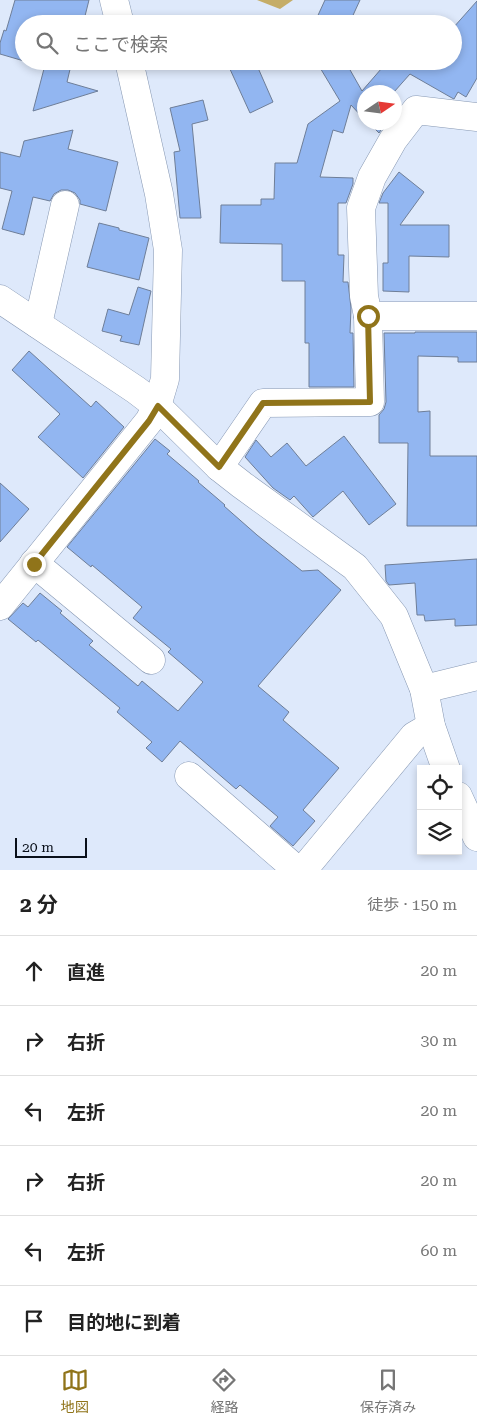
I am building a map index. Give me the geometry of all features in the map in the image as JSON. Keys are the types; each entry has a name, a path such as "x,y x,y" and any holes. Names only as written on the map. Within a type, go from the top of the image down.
{"street":[{"path":"114,0 118,15"},
{"path":"0,606 149,421 158,406 165,379 168,250 159,194 130,70"},
{"path":"219,467 263,403 370,402 368,316 364,296 361,208 372,177 393,140 416,110 477,117"},
{"path":"38,324 65,205"},
{"path":"0,299 158,406 219,467 355,567 394,616 424,689 431,726 445,765"},
{"path":"368,316 477,316"},
{"path":"34,564 151,660"},
{"path":"424,689 477,676"},
{"path":"303,870 414,736 431,726"},
{"path":"189,776 297,870"},
{"path":"462,805 477,837"}],"shaded area":[{"path":"257,0 293,0 280,9"}],"building":[{"path":"15,0 89,0 85,15 15,15 15,58 0,54 0,43 4,30 6,31"},
{"path":"325,0 360,0 353,15 318,15"},
{"path":"477,1 477,78 466,97 458,92 454,99 410,74 400,85 367,85 380,70 462,70 462,18"},
{"path":"44,70 70,70 67,82 98,91 33,111"},
{"path":"230,70 259,70 273,102 250,113"},
{"path":"321,70 350,70 359,85 357,85 357,111 351,105 343,133 333,130 320,177 353,178 353,184 346,203 338,203 338,255 344,255 343,282 348,282 351,308 350,333 353,333 354,387 309,387 309,343 305,343 305,281 282,281 282,244 220,243 221,205 261,205 261,199 274,199 275,163 297,163 308,124 340,101"},
{"path":"203,100 208,120 192,124 201,218 180,218 174,152 180,151 170,108"},
{"path":"73,130 68,149 118,162 106,211 80,204 80,200 75,193 61,190 54,194 50,201 33,197 24,235 2,229 12,191 0,188 0,152 20,157 24,141"},
{"path":"399,172 424,192 400,225 449,225 449,257 409,256 409,292 383,291 383,263 388,263 388,203 379,203 383,193"},
{"path":"99,223 149,238 139,280 87,267"},
{"path":"138,287 151,291 139,345 120,341 122,336 102,331 108,309 129,315"},
{"path":"477,332 477,362 458,362 458,357 418,356 418,412 430,411 430,456 477,456 477,526 407,526 408,443 379,443 379,415 384,409 386,402 384,333"},
{"path":"29,351 91,407 96,401 124,427 83,478 38,437 60,414 12,370"},
{"path":"344,436 396,504 369,525 343,491 313,517 294,496 290,500 273,488 245,457 256,440 271,457 287,443 306,466"},
{"path":"155,439 170,451 167,454 257,535 302,571 318,570 341,590 258,686 289,712 283,720 339,768 303,810 315,821 293,846 270,826 278,817 240,785 236,789 180,741 162,762 146,748 152,742 117,712 120,708 38,640 36,642 8,619 23,603 28,607 40,593 93,641 89,645 138,686 142,681 178,711 203,682 168,652 171,649 133,618 142,607 92,565 91,567 67,547"},
{"path":"0,483 29,509 0,542"},
{"path":"477,559 477,625 455,626 455,619 425,621 424,615 417,615 415,583 389,585 386,581 385,565"}],"route":[{"path":"34,564 149,421 158,406 219,467 263,403 370,402 368,316"}]}
